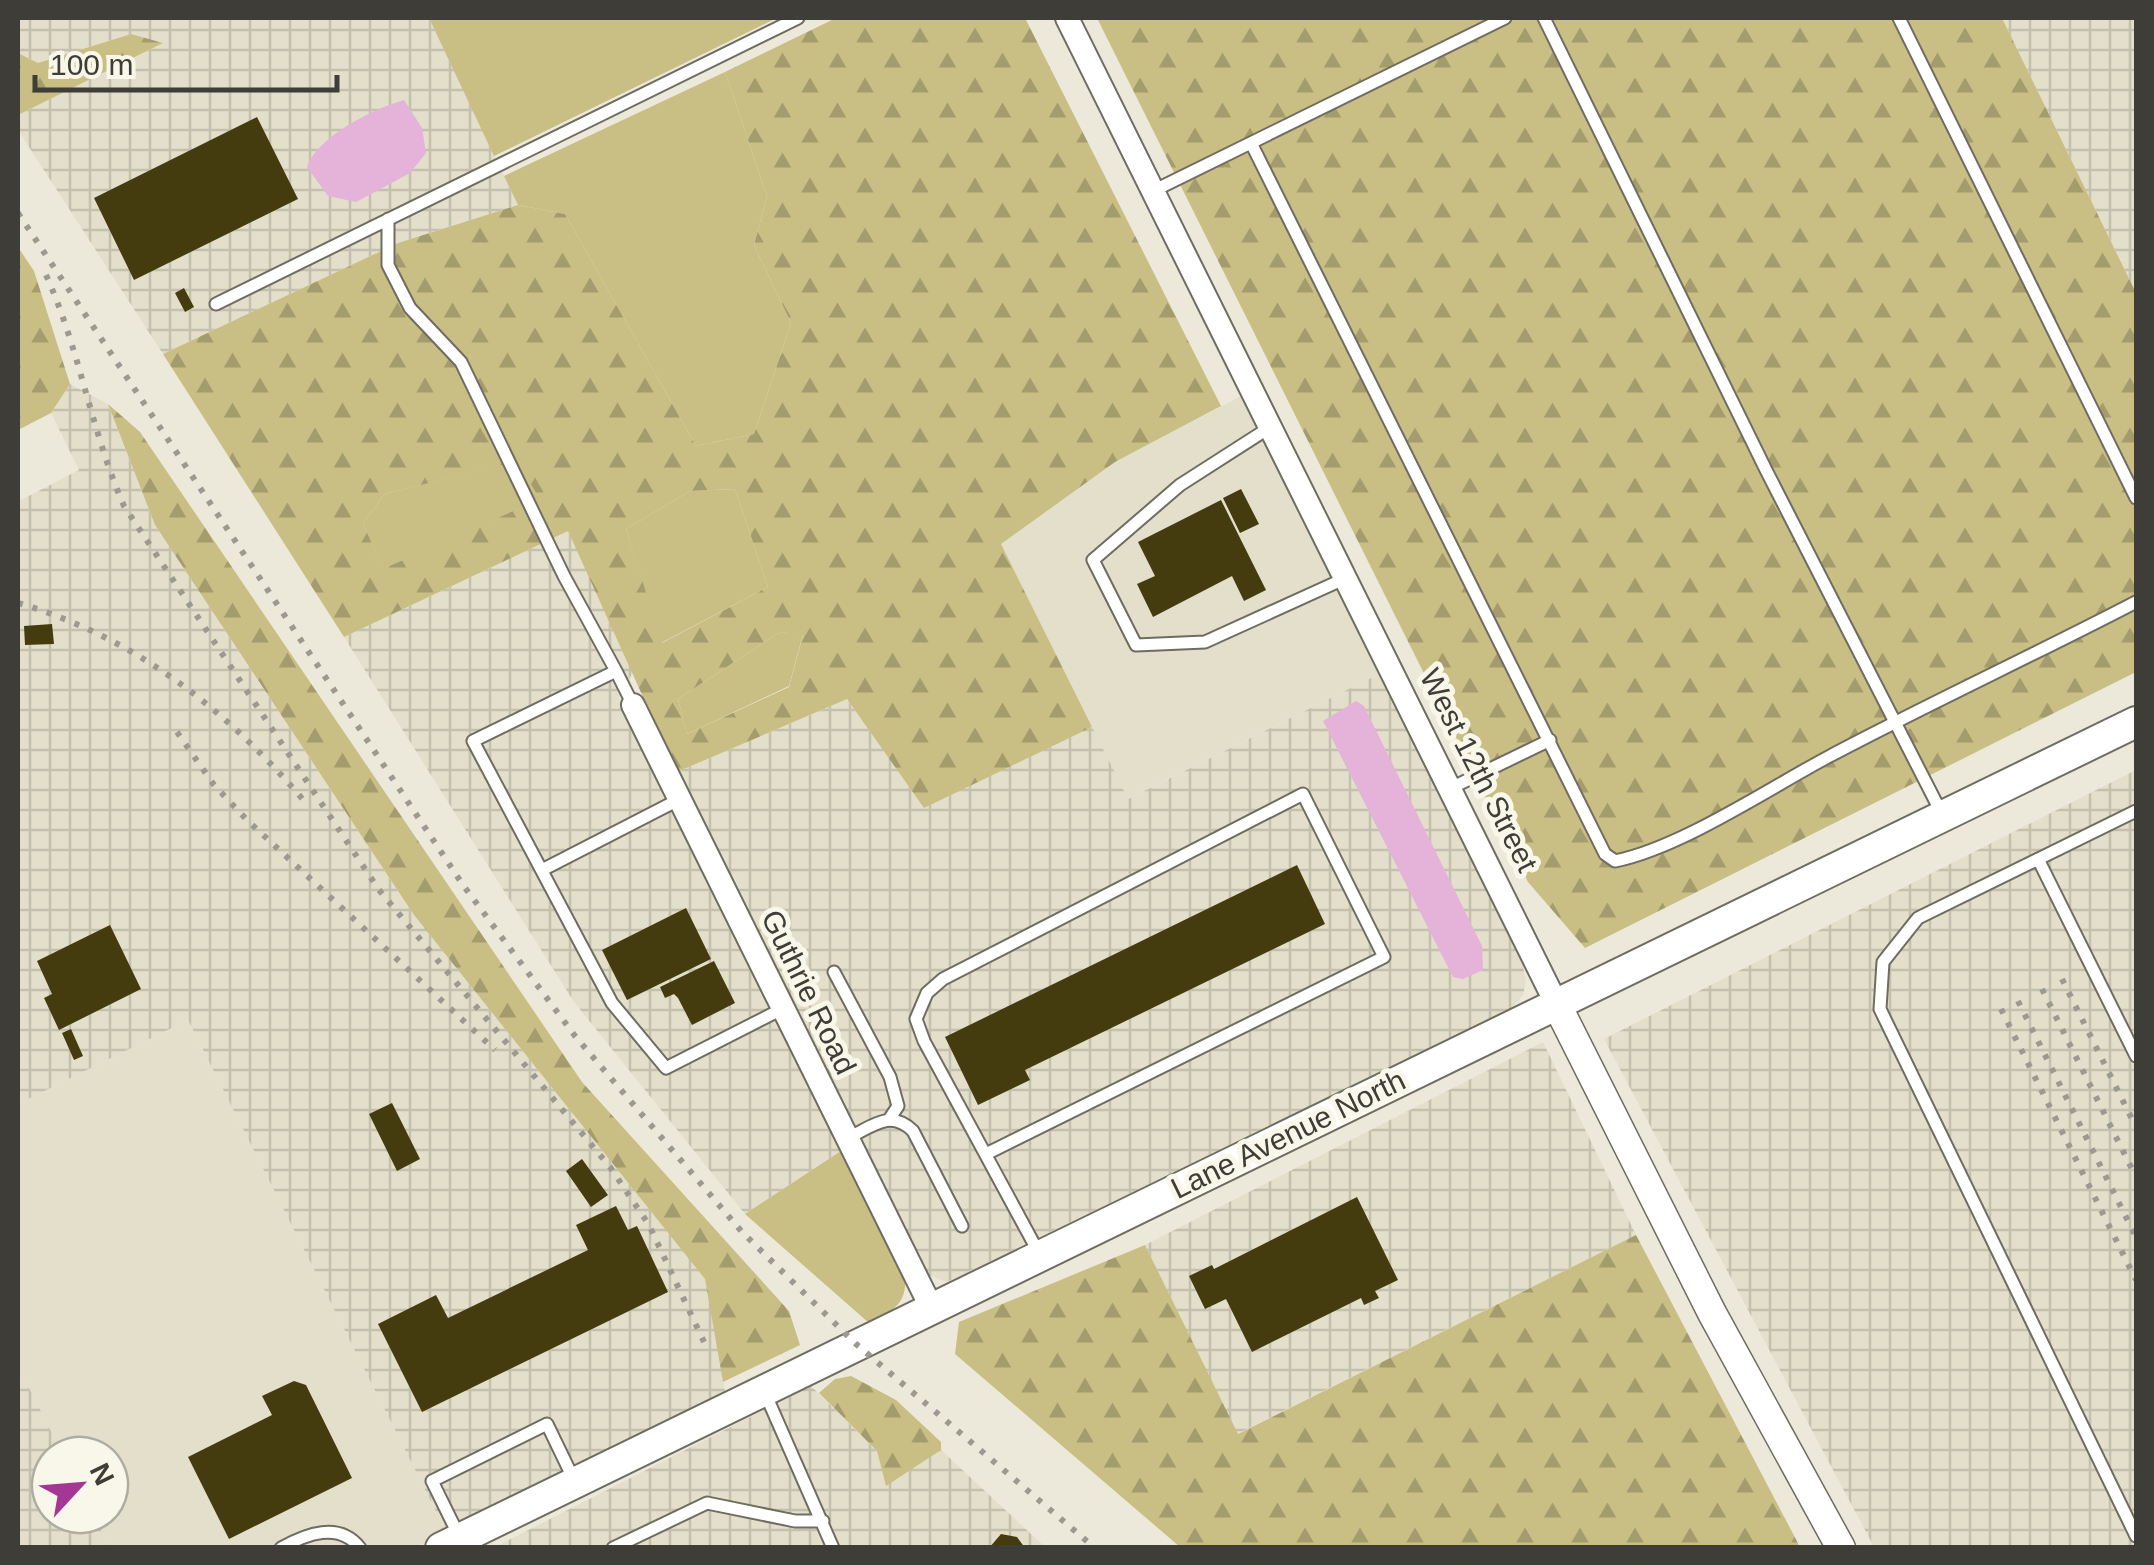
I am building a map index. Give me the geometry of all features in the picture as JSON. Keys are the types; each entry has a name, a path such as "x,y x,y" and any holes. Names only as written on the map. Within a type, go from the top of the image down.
{"main road":[{"name":"Lane Avenue North","path":"450,1543 2136,722"}],"street":[{"name":"West 12th Street","path":"1067,18 1712,1313 1841,1548"},
{"name":"Guthrie Road","path":"633,705 932,1307"}],"lane":[{"path":"216,304 798,18"},
{"path":"1154,190 1505,18"},
{"path":"1544,18 1766,470 1943,816"},
{"path":"1900,18 2136,498"},
{"path":"1252,144 1605,854 1616,861 1637,857 1686,833 1896,721 2136,602"},
{"path":"388,219 388,265 410,308 461,362 564,576 633,705"},
{"path":"1272,426 1180,485 1092,560 1136,645 1205,642 1346,578"},
{"path":"616,671 474,741 612,1003 666,1068 784,1008"},
{"path":"1451,788 1550,740"},
{"path":"988,1153 1384,957 1302,794 943,979 927,993 916,1018 924,1041 1040,1255"},
{"path":"542,870 680,799"},
{"path":"2136,811 1918,918 1883,962 1880,1009 2136,1536"},
{"path":"2038,859 2136,1056"},
{"path":"834,972 890,1077 898,1106 890,1118 848,1138"},
{"path":"890,1118 901,1120 913,1131 962,1226"},
{"path":"764,1390 833,1548"},
{"path":"450,1543 432,1482 546,1424 575,1482"},
{"path":"614,1548 707,1504 795,1522 823,1521"},
{"path":"281,1548 313,1534 338,1532 360,1548"}],"shaded area":[{"path":"18,18 429,18 518,205 398,243 163,354 18,130 18,115 161,44 131,34 38,63 18,53"},
{"path":"2002,18 2136,18 2136,293"},
{"path":"404,100 422,128 426,153 410,173 356,202 328,196 307,167 313,156 348,125"},
{"path":"70,384 108,404 155,525 414,915 706,1279 725,1392 447,1533 188,1020 18,1104 18,496 21,500 79,470 51,413"},
{"path":"1243,395 1381,673 1127,799 1001,544 1115,462"},
{"path":"568,531 634,670 619,698 841,1151 745,1214 574,1002 344,637"},
{"path":"1381,673 1522,961 1526,981 1523,995 1511,1009 947,1282 927,1275 677,772 847,699 924,807 1092,727 1128,799"},
{"path":"1356,701 1364,706 1482,946 1483,970 1463,979 1453,977 1323,721"},
{"path":"2136,770 2136,1547 1874,1547 1604,1039"},
{"path":"188,1020 447,1533 415,1548 110,1547 104,1535 130,1535 130,1435 53,1435 18,1366 18,1104"},
{"path":"1543,1042 1636,1235 1237,1434 1145,1245"},
{"path":"18,1366 53,1435 30,1435 30,1535 104,1535 110,1547 18,1547"},
{"path":"811,1386 877,1451 886,1485 941,1450 1045,1547 493,1548"}],"green space":[{"path":"429,18 777,18 494,156"},
{"path":"836,18 1025,18 1221,406 1115,462 1001,544 1092,727 924,808 847,699 677,772 568,531 344,637 163,354 398,243 518,205 565,214 696,446 754,434 791,323 754,245 767,196 725,72","holes":["517,461 540,499 383,569 363,523 385,494","735,489 768,587 662,643 626,529 690,491","780,632 803,635 789,687 687,734 678,699"]},
{"path":"1097,18 2002,18 2136,293 2136,672 1585,948 1528,882"},
{"path":"131,34 163,43 18,115 18,53 38,63"},
{"path":"725,72 767,196 754,245 791,323 754,434 696,446 565,214 518,205 504,176"},
{"path":"18,247 34,271 70,384 51,413 18,430"},
{"path":"108,404 140,432 582,1082 789,1311 800,1345 723,1382 705,1279 414,915 155,525"},
{"path":"518,460 541,499 383,570 363,523 385,494"},
{"path":"735,489 768,587 661,643 626,529 690,491"},
{"path":"780,632 803,634 789,686 687,734 678,699"},
{"path":"841,1151 905,1273 904,1292 898,1305 869,1323 745,1214"},
{"path":"1636,1235 1800,1547 1180,1547 955,1354 959,1322 1145,1245 1238,1434"},
{"path":"851,1376 896,1400 941,1442 941,1450 886,1486 877,1451 819,1393 835,1379"}],"building":[{"path":"257,117 298,199 134,280 94,198"},
{"path":"184,288 194,307 185,312 175,293"},
{"path":"1241,489 1259,524 1240,533 1223,498"},
{"path":"1221,500 1266,590 1244,601 1232,576 1153,617 1137,584 1155,576 1138,542"},
{"path":"52,624 54,644 25,645 24,626"},
{"path":"1297,865 1325,924 1025,1070 1030,1080 978,1105 945,1037"},
{"path":"686,908 711,959 627,1000 602,950"},
{"path":"110,925 141,989 59,1030 44,998 52,994 37,961"},
{"path":"714,961 735,1003 692,1025 678,998 674,994 665,998 660,987"},
{"path":"71,1029 83,1056 74,1060 62,1033"},
{"path":"392,1103 420,1159 397,1171 369,1114"},
{"path":"582,1159 608,1195 591,1207 566,1171"},
{"path":"1357,1197 1398,1280 1375,1291 1379,1298 1364,1305 1361,1298 1252,1352 1226,1299 1205,1309 1189,1276 1212,1265 1214,1269"},
{"path":"616,1206 628,1230 637,1226 668,1292 422,1412 378,1324 436,1295 448,1318 588,1250 576,1225"},
{"path":"294,1381 306,1385 352,1478 229,1539 188,1457 272,1415 262,1396"},
{"path":"1001,1534 1017,1537 1025,1548 989,1548"}],"railway":[{"path":"18,213 463,885 575,1036 742,1232 856,1344 1095,1548"},
{"path":"46,275 124,506 379,890 610,1167 649,1225 704,1342"},
{"path":"18,603 101,636 176,681 244,737 305,802"},
{"path":"177,732 214,785 247,820 495,1050"},
{"path":"2062,979 2136,1127"},
{"path":"2042,989 2136,1177"},
{"path":"2018,1001 2136,1237"},
{"path":"2001,1009 2136,1280"}]}
